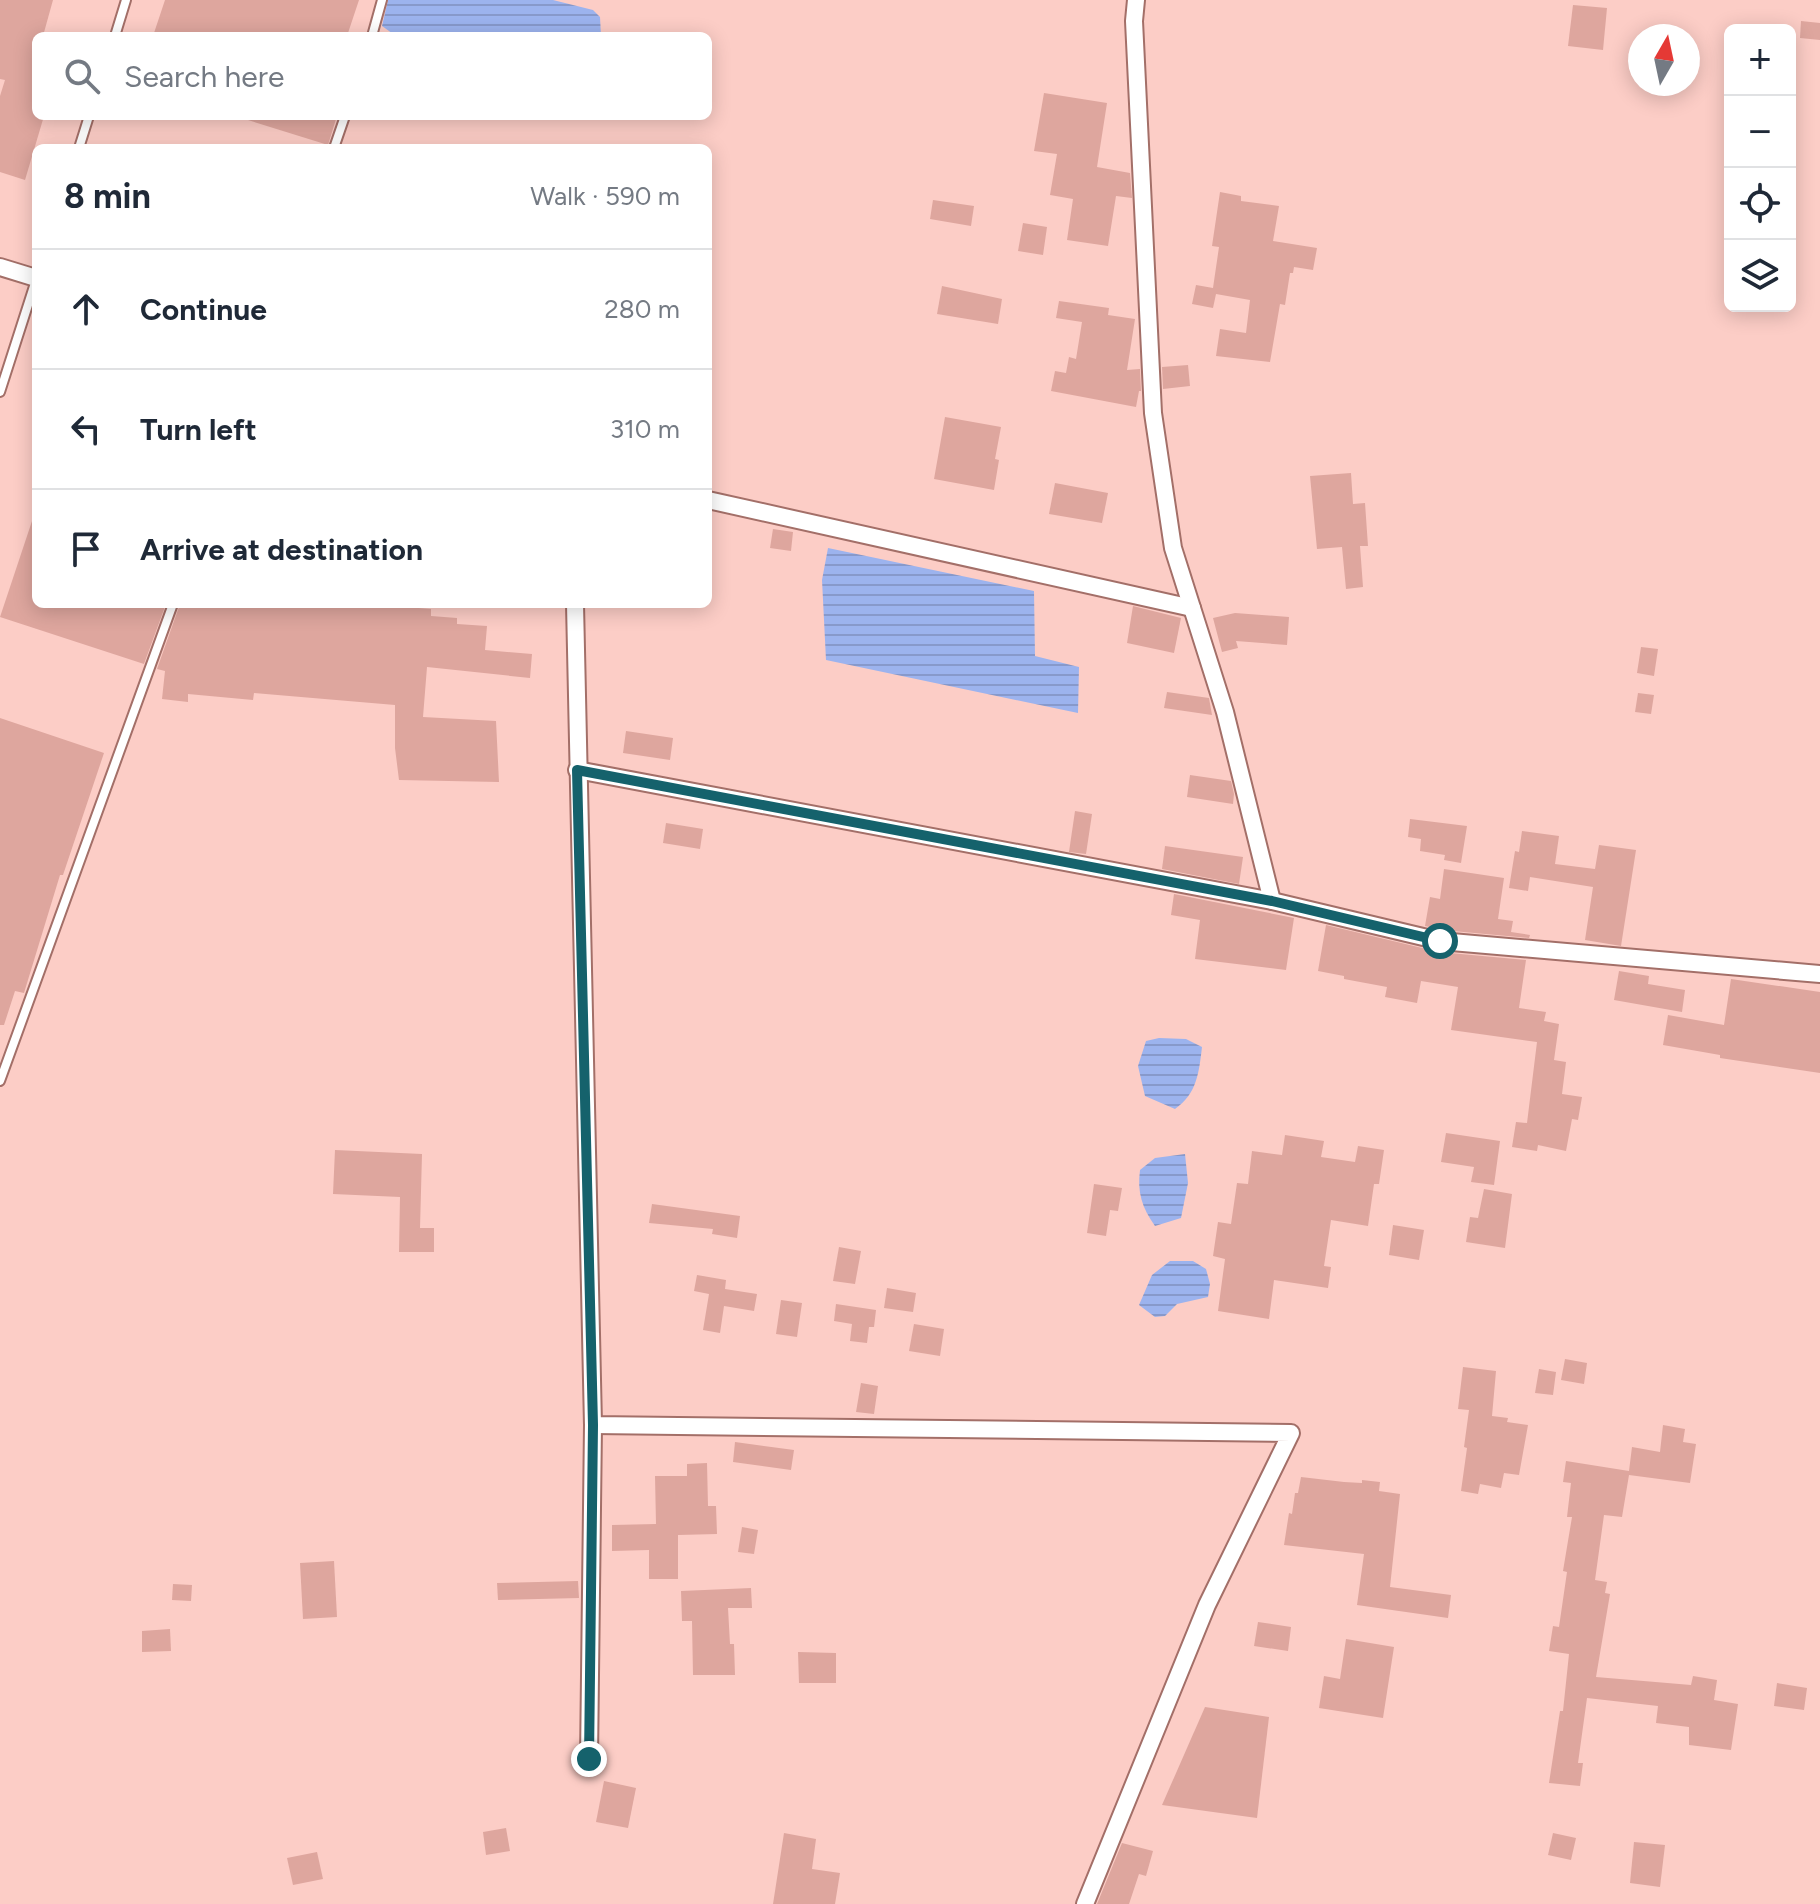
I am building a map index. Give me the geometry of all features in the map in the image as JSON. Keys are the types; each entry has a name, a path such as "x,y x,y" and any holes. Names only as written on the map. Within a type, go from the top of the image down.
{"street":[{"path":"1136,0 1134,21 1153,413 1173,548 1225,712 1272,901"},
{"path":"0,267 32,278"},
{"path":"712,501 1192,608"},
{"path":"575,608 593,1425 589,1759"},
{"path":"577,770 1272,901 1440,941 1820,974"},
{"path":"593,1425 1291,1433 1207,1605 1085,1904"}],"lane":[{"path":"116,32 126,0"},
{"path":"373,32 382,0"},
{"path":"80,144 88,120"},
{"path":"335,144 344,120"},
{"path":"0,392 32,292"},
{"path":"0,1081 172,608"}],"water":[{"path":"388,0 553,0 593,10 600,17 601,32 390,32 382,26"},
{"path":"828,548 1034,591 1035,656 1079,667 1078,713 826,660 822,580"},
{"path":"1186,1039 1202,1047 1192,1089 1175,1109 1145,1096 1138,1066 1146,1041"},
{"path":"1185,1154 1188,1183 1181,1218 1155,1226 1142,1200 1140,1170 1155,1158"},
{"path":"1170,1261 1193,1261 1206,1269 1210,1284 1208,1297 1177,1304 1165,1316 1155,1317 1139,1305 1152,1275"}],"building":[{"path":"0,0 53,0 44,32 32,32 32,120 43,120 36,144 32,144 25,180 0,172 0,96 5,80 0,79"},
{"path":"165,0 359,0 348,32 154,32"},
{"path":"1573,5 1607,8 1603,50 1568,46"},
{"path":"1801,21 1820,23 1820,40 1800,38"},
{"path":"1044,93 1107,103 1097,167 1130,173 1132,198 1116,196 1108,246 1067,240 1073,199 1050,195 1057,154 1034,151"},
{"path":"248,120 336,120 328,144"},
{"path":"1220,192 1241,196 1241,201 1279,206 1273,241 1317,248 1313,270 1294,267 1293,273 1290,273 1285,305 1280,304 1270,362 1216,356 1220,329 1246,333 1250,300 1216,294 1213,308 1192,304 1196,285 1213,288 1219,247 1212,246"},
{"path":"933,200 974,206 971,226 930,219"},
{"path":"1023,223 1047,227 1043,255 1018,251"},
{"path":"942,286 1002,299 998,324 937,314"},
{"path":"1059,301 1109,308 1108,315 1135,319 1127,370 1140,369 1141,391 1136,407 1051,391 1055,371 1066,373 1069,357 1076,359 1082,322 1056,318"},
{"path":"1188,365 1190,386 1163,389 1162,367"},
{"path":"945,417 1001,427 995,459 999,460 994,490 934,479"},
{"path":"1351,473 1353,504 1365,503 1368,546 1360,546 1363,587 1346,589 1342,547 1317,549 1310,476"},
{"path":"1055,483 1108,493 1102,523 1049,514"},
{"path":"32,521 32,608 165,608 144,664 0,617"},
{"path":"773,529 793,532 791,551 770,548"},
{"path":"1133,606 1181,618 1174,653 1127,643"},
{"path":"179,608 431,609 431,616 457,618 457,624 487,626 485,650 532,654 530,678 427,667 423,717 496,721 499,782 399,780 395,705 254,693 253,700 188,694 188,702 162,699 165,671 157,669"},
{"path":"1235,613 1289,617 1287,645 1236,641 1238,648 1222,652 1213,618"},
{"path":"1641,647 1658,649 1654,676 1637,673"},
{"path":"1167,692 1209,698 1212,715 1164,708"},
{"path":"1638,693 1654,695 1651,714 1635,712"},
{"path":"0,718 104,753 63,875 60,875 24,993 15,991 4,1025 0,1025"},
{"path":"626,731 673,738 670,760 623,753"},
{"path":"1190,775 1231,781 1233,804 1187,797"},
{"path":"1075,811 1092,814 1086,854 1069,852"},
{"path":"1410,819 1467,826 1461,863 1444,860 1445,855 1420,851 1421,839 1408,837"},
{"path":"666,823 703,829 700,849 663,843"},
{"path":"1522,831 1559,836 1555,864 1595,869 1599,845 1636,850 1621,946 1585,940 1593,887 1530,877 1528,891 1509,888"},
{"path":"1165,846 1243,857 1239,884 1162,869"},
{"path":"1444,869 1504,878 1498,919 1513,921 1511,932 1530,935 1529,938 1425,926 1430,897 1440,899"},
{"path":"1174,894 1294,918 1286,970 1195,959 1200,920 1171,915"},
{"path":"1326,925 1439,952 1526,960 1519,1008 1546,1012 1544,1021 1559,1024 1554,1060 1566,1062 1562,1094 1582,1097 1578,1120 1572,1119 1566,1151 1538,1145 1537,1151 1512,1147 1516,1122 1527,1123 1537,1042 1451,1030 1458,987 1421,981 1417,1003 1385,997 1387,987 1318,971"},
{"path":"1619,971 1649,976 1648,984 1685,990 1682,1012 1614,1000"},
{"path":"1731,979 1820,992 1820,1073 1720,1058 1720,1055 1663,1045 1668,1015 1724,1025"},
{"path":"1446,1133 1500,1141 1494,1185 1471,1182 1474,1167 1441,1162"},
{"path":"1285,1135 1324,1141 1321,1157 1355,1162 1358,1146 1384,1150 1379,1184 1374,1184 1368,1226 1331,1220 1324,1266 1331,1267 1328,1288 1274,1280 1269,1319 1218,1311 1225,1259 1213,1256 1218,1222 1231,1224 1237,1183 1248,1184 1252,1151 1282,1155"},
{"path":"335,1150 422,1154 420,1228 434,1228 434,1252 399,1252 400,1197 333,1194"},
{"path":"1094,1184 1122,1188 1118,1211 1110,1210 1106,1236 1087,1233"},
{"path":"1484,1189 1512,1194 1505,1248 1466,1242 1470,1217 1478,1218"},
{"path":"652,1204 740,1216 737,1238 712,1234 713,1229 649,1223"},
{"path":"1393,1225 1424,1230 1419,1260 1389,1255"},
{"path":"839,1247 861,1251 855,1284 833,1281"},
{"path":"697,1275 726,1280 725,1289 757,1294 754,1311 724,1306 720,1333 703,1330 709,1294 694,1291"},
{"path":"887,1288 916,1293 913,1312 884,1308"},
{"path":"781,1300 802,1303 797,1337 776,1334"},
{"path":"836,1304 876,1310 874,1327 869,1327 867,1343 850,1341 852,1324 834,1321"},
{"path":"914,1324 944,1329 940,1356 909,1351"},
{"path":"1565,1359 1587,1363 1584,1384 1561,1380"},
{"path":"1463,1367 1496,1371 1492,1416 1528,1425 1519,1475 1504,1473 1501,1488 1480,1484 1478,1494 1461,1491 1469,1410 1458,1409"},
{"path":"1539,1369 1556,1372 1553,1395 1535,1393"},
{"path":"861,1383 878,1386 874,1414 856,1412"},
{"path":"1663,1425 1685,1429 1683,1442 1696,1444 1690,1483 1629,1475 1622,1517 1604,1515 1595,1580 1607,1582 1605,1593 1610,1594 1596,1677 1691,1685 1693,1676 1717,1680 1714,1700 1738,1704 1731,1750 1689,1745 1689,1727 1656,1723 1658,1706 1587,1698 1578,1763 1583,1763 1580,1786 1549,1783 1560,1711 1563,1711 1569,1654 1549,1651 1553,1626 1559,1627 1567,1572 1563,1571 1572,1517 1567,1517 1571,1483 1563,1482 1566,1461 1629,1471 1632,1447 1660,1452"},
{"path":"735,1442 794,1450 791,1470 733,1462"},
{"path":"707,1463 708,1506 716,1506 717,1534 678,1535 678,1579 649,1579 649,1550 612,1551 612,1525 656,1524 655,1476 687,1476 687,1464"},
{"path":"1301,1477 1380,1482 1379,1491 1400,1494 1390,1587 1451,1595 1448,1618 1357,1605 1364,1554 1284,1545 1289,1513 1292,1514"},
{"path":"742,1527 758,1530 754,1554 738,1552"},
{"path":"334,1561 337,1617 303,1619 300,1563"},
{"path":"578,1581 579,1598 498,1600 497,1583"},
{"path":"173,1584 192,1585 191,1601 172,1600"},
{"path":"751,1588 752,1608 728,1608 735,1675 693,1675 692,1621 682,1621 681,1591"},
{"path":"1258,1622 1291,1627 1288,1651 1254,1646"},
{"path":"170,1629 171,1651 142,1652 142,1631"},
{"path":"1346,1639 1394,1647 1383,1718 1319,1708 1324,1676 1340,1679"},
{"path":"798,1652 836,1653 836,1683 799,1683"},
{"path":"1777,1683 1807,1688 1804,1710 1774,1706"},
{"path":"1205,1707 1269,1717 1257,1818 1162,1805"},
{"path":"604,1781 636,1788 628,1828 596,1822"},
{"path":"506,1828 510,1851 486,1855 483,1832"},
{"path":"784,1833 816,1839 812,1869 840,1873 835,1904 773,1904"},
{"path":"1553,1833 1576,1838 1571,1860 1548,1855"},
{"path":"1634,1842 1665,1845 1660,1887 1630,1883"},
{"path":"1122,1843 1153,1851 1146,1876 1139,1874 1129,1904 1097,1904"},
{"path":"317,1852 323,1879 293,1885 287,1858"}],"route":[{"path":"589,1759 593,1425 577,770 1272,901 1440,941"}]}
